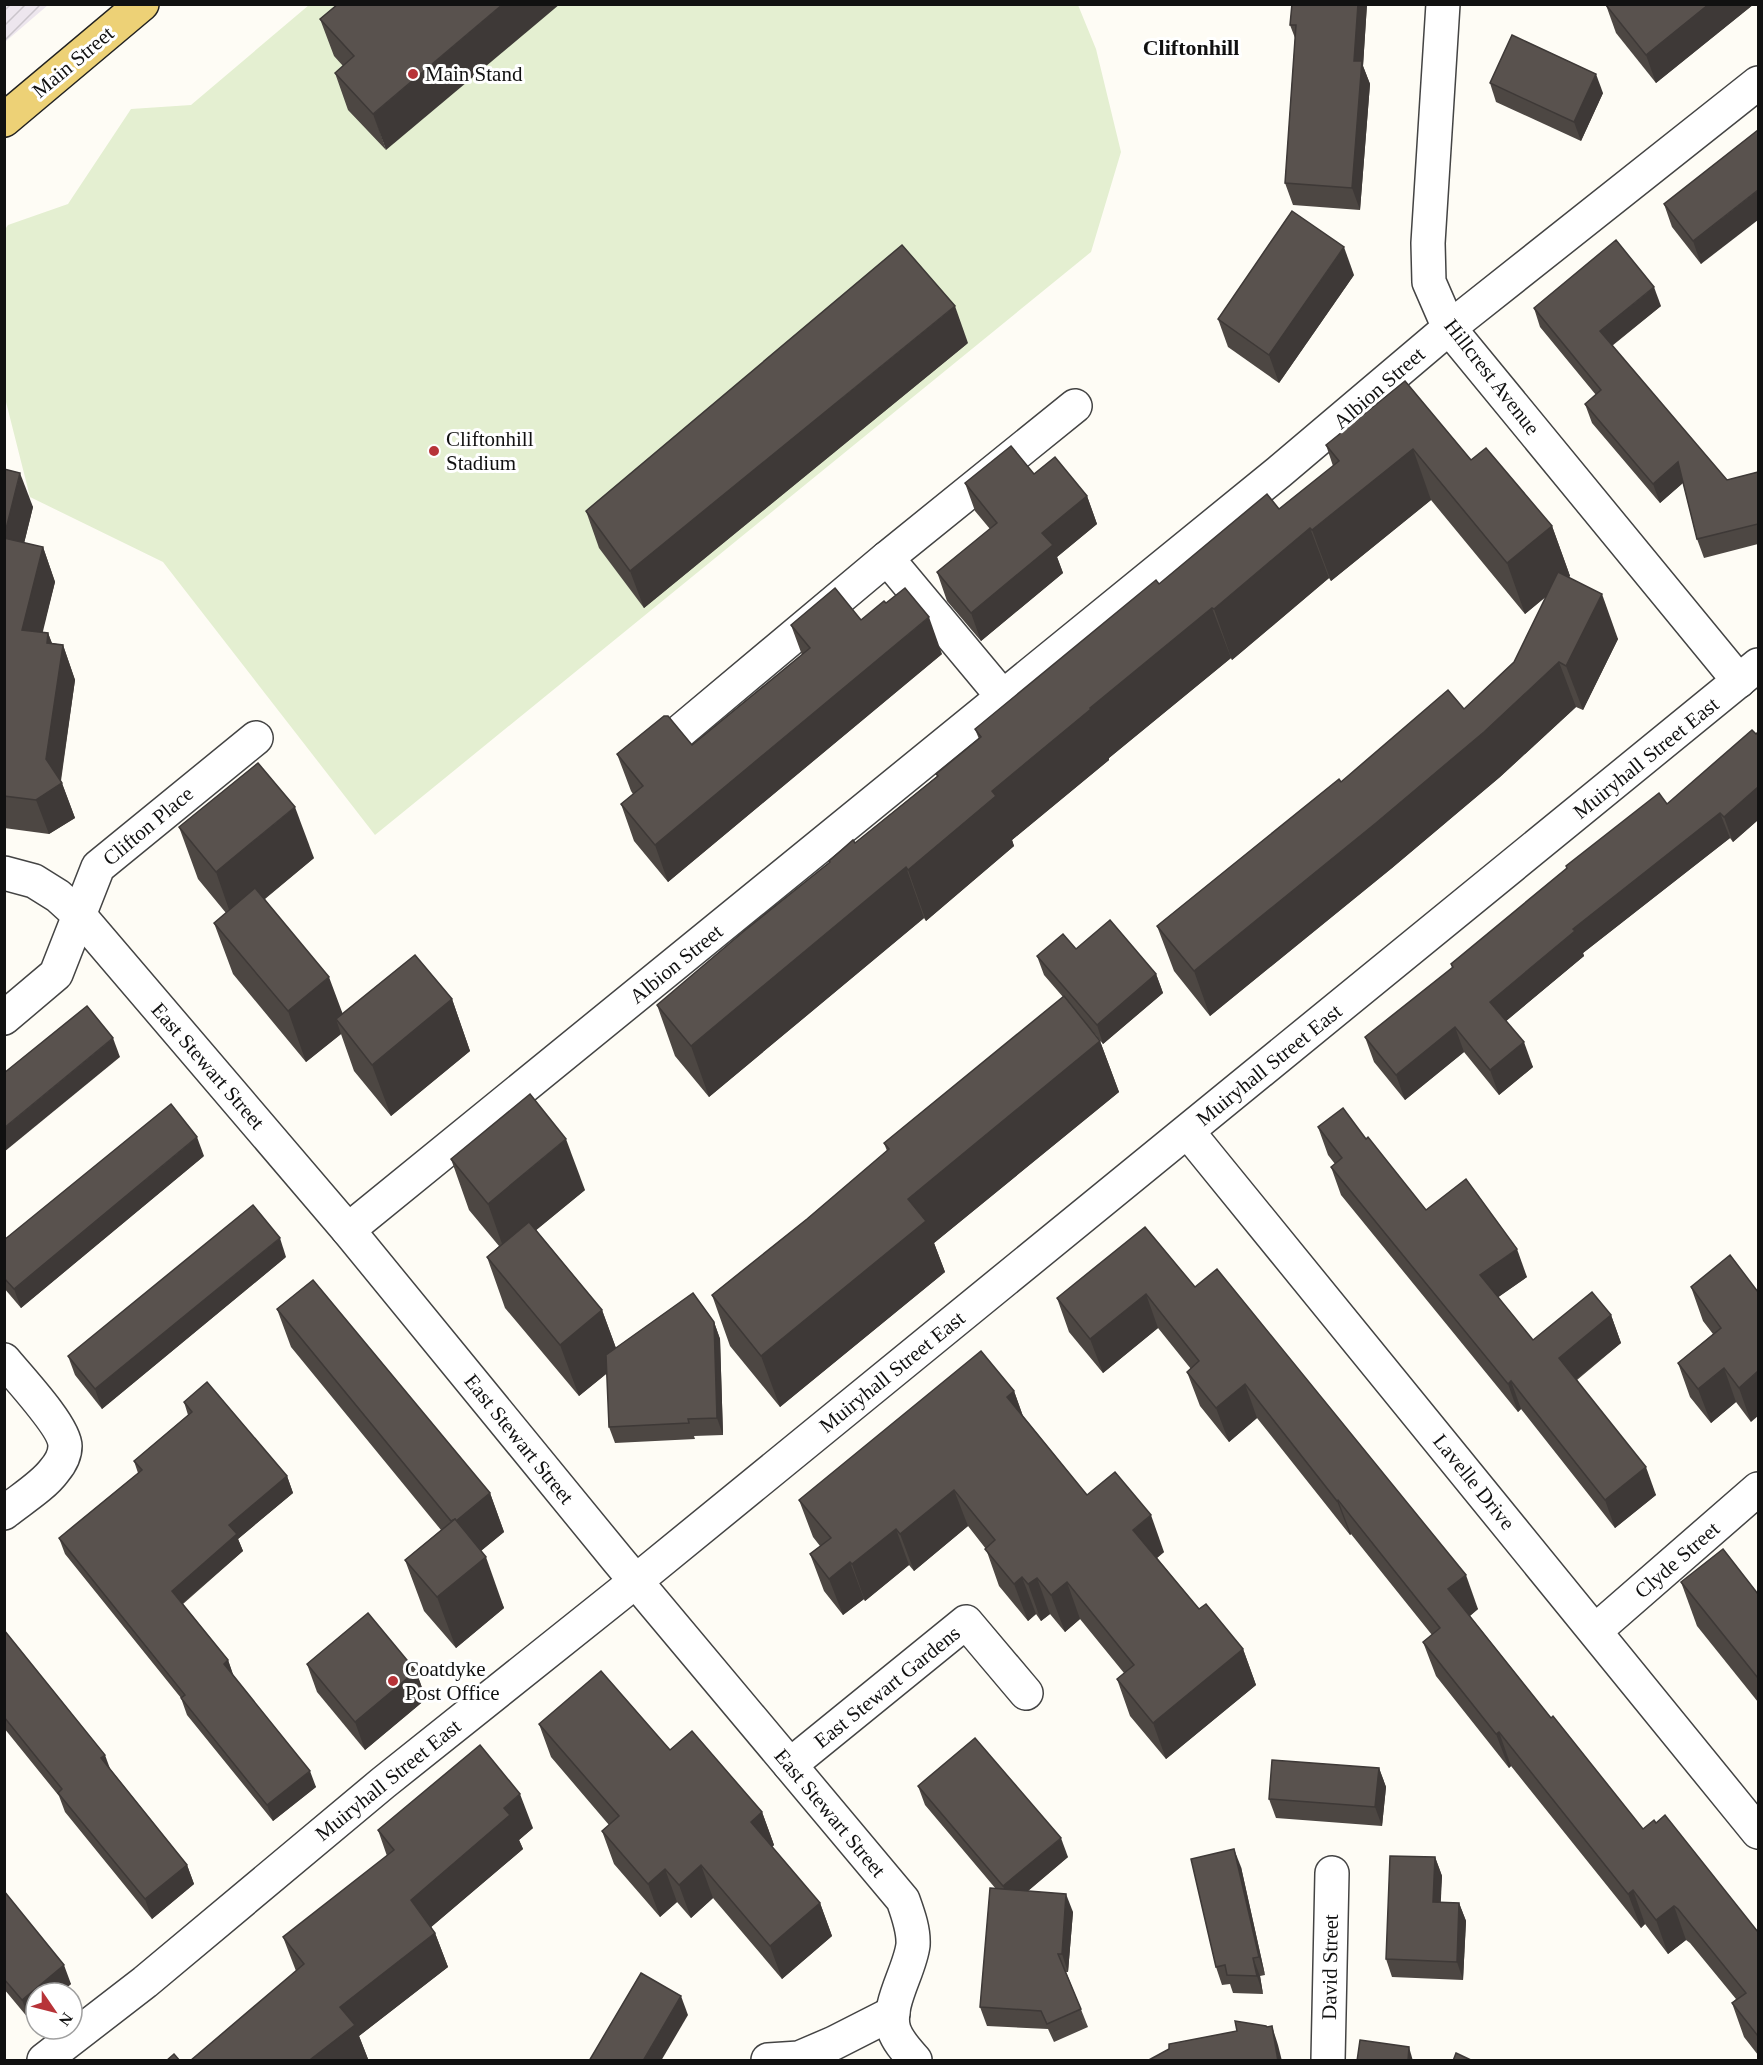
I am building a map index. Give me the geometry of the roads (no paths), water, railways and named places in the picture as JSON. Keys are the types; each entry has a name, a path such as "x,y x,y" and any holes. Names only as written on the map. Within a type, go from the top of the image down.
{"main road":[{"name":"Main Street","path":"4,120 142,4"}],"street":[{"name":"Hillcrest Avenue","path":"1443,4 1428,243 1430,282 1449,328 1749,673"},
{"name":"Albion Street","path":"348,1230 1321,438 1449,328 1758,83"},
{"path":"677,734 887,558 1075,406"},
{"path":"887,558 1003,697"},
{"name":"Muiryhall Street East","path":"44,2061 145,1982 383,1783 636,1581 1749,673"},
{"name":"Clifton Place","path":"4,1018 56,974 98,867 256,738"},
{"name":"East Stewart Street","path":"4,873 33,881 58,896 79,915 348,1230 636,1581 903,1900 910,1920 913,1945 893,2013"},
{"name":"Lavelle Drive","path":"1188,1132 1758,1832"},
{"path":"4,1360 63,1434 65,1446 62,1460 53,1473 4,1513"},
{"name":"Clyde Street","path":"1595,1631 1758,1490"},
{"name":"East Stewart Gardens","path":"790,1765 966,1622 1026,1693"},
{"name":"David Street","path":"1329,2061 1332,1874"},
{"path":"768,2061 799,2058 893,2013 894,2030 915,2061"}],"place":[{"name":"Main Stand","path":"413,74"},
{"name":"Cliftonhill Stadium","path":"434,451"},
{"name":"Coatdyke Post Office","path":"393,1681"}],"district":[{"name":"Cliftonhill","path":"1191,47"}]}
